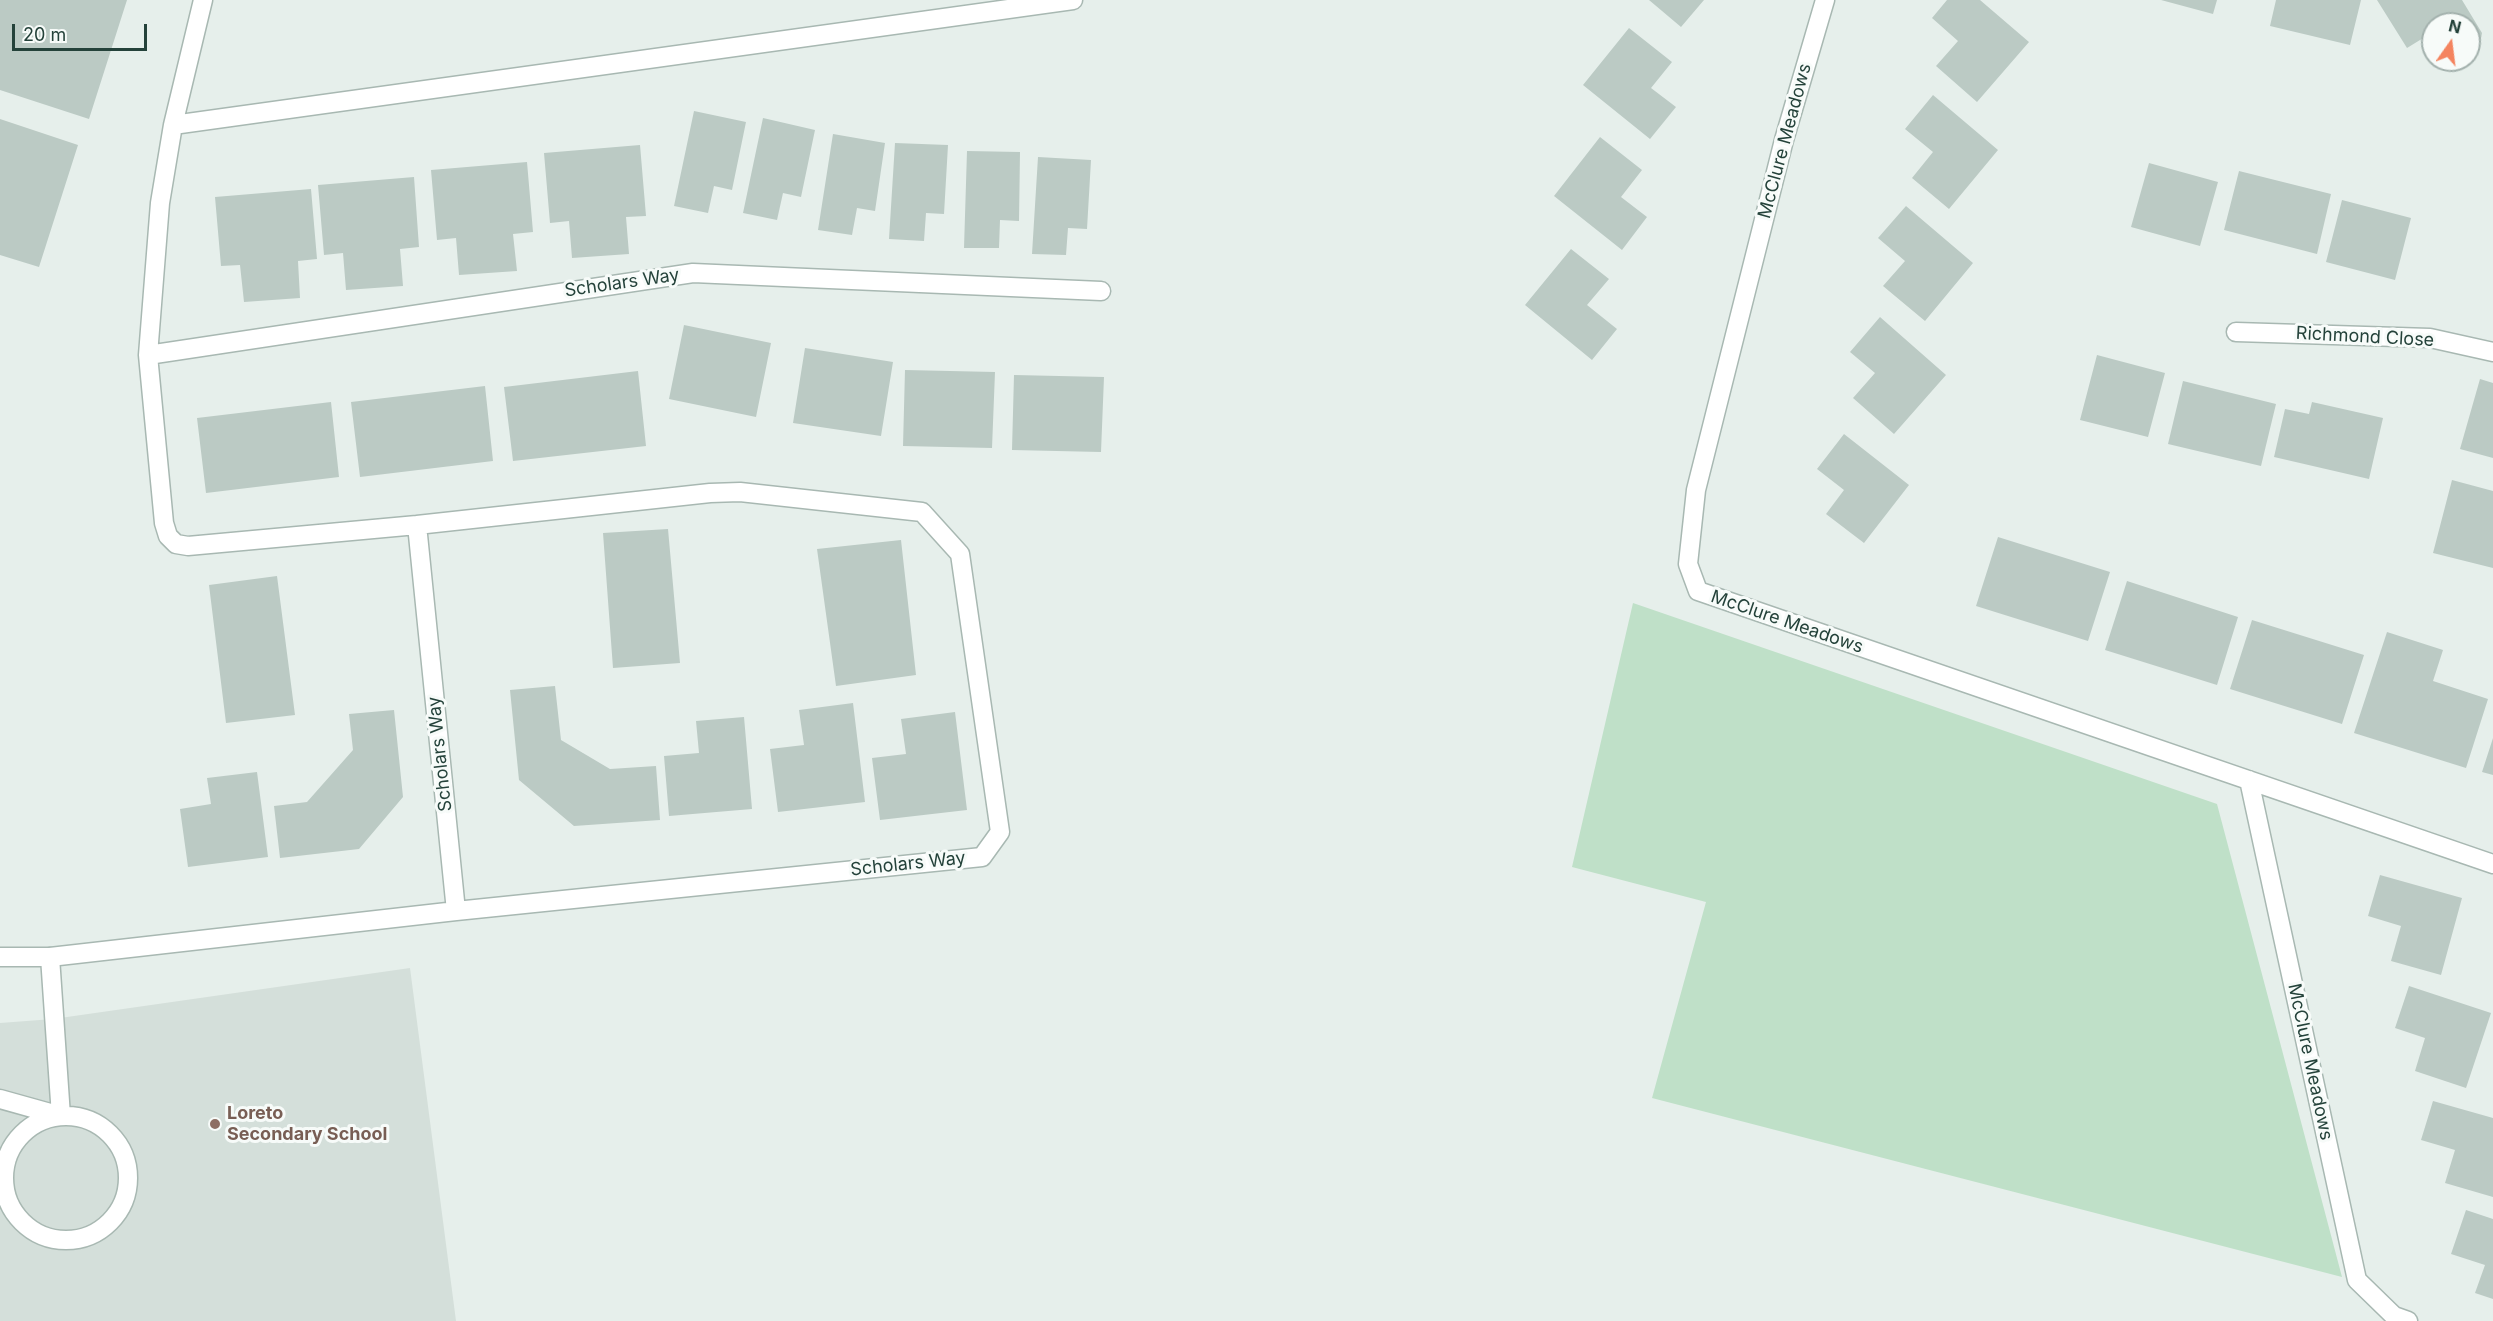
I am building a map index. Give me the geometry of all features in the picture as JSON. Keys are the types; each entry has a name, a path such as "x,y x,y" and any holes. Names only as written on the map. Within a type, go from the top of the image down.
{"street":[{"name":"Scholars Way","path":"203,0 173,125 160,203 148,355 164,523 168,536 176,544 188,546 417,525 710,493 740,492 922,512 960,554 1000,832 982,856 456,911 417,525"},
{"path":"173,125 1073,0"},
{"name":"McClure Meadows","path":"1825,0 1784,140 1696,490 1688,564 1698,591 2493,864"},
{"name":"Scholars Way","path":"148,355 693,273 1101,291"},
{"name":"Richmond Close","path":"2236,332 2430,338 2493,352"},
{"name":"McClure Meadows","path":"2249,780 2357,1280 2394,1316 2409,1321"},
{"path":"0,957 50,957 456,911"},
{"path":"50,957 61,1116"},
{"path":"0,1099 95,1123 109,1132 120,1146 129,1175 128,1188 115,1217 101,1230 84,1238 65,1240 46,1237 5,1216 6,1161 13,1144 26,1130 42,1120 61,1116"}],"shaded area":[{"name":"Loreto Secondary School","path":"410,968 456,1321 0,1321 0,1023 53,1019"}],"green space":[{"path":"1633,603 2217,804 2342,1277 1652,1098 1706,902 1572,867"}],"building":[{"path":"0,0 127,0 89,119 0,90"},
{"path":"1649,0 1704,0 1681,27"},
{"path":"1947,0 1980,0 2029,42 1977,102 1936,66 1958,41 1932,18"},
{"path":"2161,0 2217,0 2213,14"},
{"path":"2276,0 2361,0 2350,45 2270,26"},
{"path":"2377,0 2462,0 2469,12 2421,12 2421,39 2407,48"},
{"path":"1629,28 1672,62 1651,88 1676,107 1650,139 1583,85"},
{"path":"1933,95 1998,150 1949,209 1912,178 1933,152 1905,129"},
{"path":"694,111 746,122 732,190 714,186 708,213 674,206"},
{"path":"763,118 815,130 801,197 783,193 777,220 743,213"},
{"path":"0,119 78,145 39,267 0,255"},
{"path":"833,134 885,143 875,211 857,208 852,235 818,230"},
{"path":"1600,137 1642,170 1621,197 1647,217 1622,250 1554,196"},
{"path":"895,143 948,145 944,214 926,213 924,241 889,239"},
{"path":"640,145 646,216 626,217 629,254 572,258 569,221 550,223 544,153"},
{"path":"967,151 1020,152 1019,221 1000,220 999,248 964,248"},
{"path":"1038,157 1091,160 1087,229 1068,228 1066,255 1032,254"},
{"path":"527,162 533,232 513,234 517,271 459,275 456,238 437,240 431,170"},
{"path":"2149,163 2218,182 2200,246 2131,227"},
{"path":"2239,171 2331,194 2317,254 2224,230"},
{"path":"414,177 419,247 400,249 403,286 346,290 343,253 324,255 318,185"},
{"path":"311,189 317,259 298,261 300,298 244,302 240,265 221,266 215,197"},
{"path":"2342,200 2411,218 2395,280 2326,262"},
{"path":"1906,206 1973,263 1925,321 1883,286 1905,261 1878,238"},
{"path":"1571,249 1609,279 1587,305 1617,329 1592,360 1525,305"},
{"path":"1880,317 1946,375 1894,434 1853,398 1875,373 1850,352"},
{"path":"684,325 771,343 756,417 669,399"},
{"path":"805,348 893,362 881,436 793,423"},
{"path":"2097,355 2165,373 2148,437 2080,420"},
{"path":"905,370 995,372 992,448 903,446"},
{"path":"638,371 646,446 513,461 504,387"},
{"path":"1014,375 1104,377 1101,452 1012,450"},
{"path":"2480,379 2493,383 2493,458 2460,449"},
{"path":"2183,381 2276,404 2261,466 2168,444"},
{"path":"485,386 493,461 360,477 351,402"},
{"path":"331,402 339,477 206,493 197,418"},
{"path":"2312,402 2383,418 2369,479 2274,457 2285,409 2309,414"},
{"path":"1844,434 1909,485 1864,543 1826,514 1844,490 1817,469"},
{"path":"2452,480 2493,491 2493,568 2433,553"},
{"path":"668,529 680,663 613,668 603,533"},
{"path":"1998,537 2110,572 2088,641 1976,606"},
{"path":"901,540 916,675 836,686 817,549"},
{"path":"277,576 295,715 226,723 209,585"},
{"path":"2127,581 2238,617 2217,685 2105,650"},
{"path":"2252,620 2364,655 2342,724 2230,689"},
{"path":"2387,632 2443,650 2433,681 2488,699 2466,768 2354,733"},
{"path":"555,686 561,740 610,769 656,766 660,820 574,826 519,780 510,690"},
{"path":"853,703 865,802 778,812 770,749 804,745 799,710"},
{"path":"394,710 403,797 359,849 280,858 274,806 307,802 353,750 349,714"},
{"path":"955,712 967,810 880,820 872,758 906,754 901,719"},
{"path":"744,717 752,809 669,816 664,756 699,753 696,721"},
{"path":"2493,738 2493,775 2482,772"},
{"path":"257,772 268,857 188,867 180,809 211,804 207,778"},
{"path":"2380,875 2462,898 2441,975 2391,961 2401,926 2368,916"},
{"path":"2409,986 2491,1013 2466,1088 2415,1071 2425,1038 2395,1028"},
{"path":"2433,1101 2493,1118 2493,1197 2445,1183 2455,1150 2421,1140"},
{"path":"2466,1210 2493,1219 2493,1299 2475,1293 2485,1265 2451,1254"}],"place":[{"name":"Loreto Secondary School","path":"215,1124"}]}
